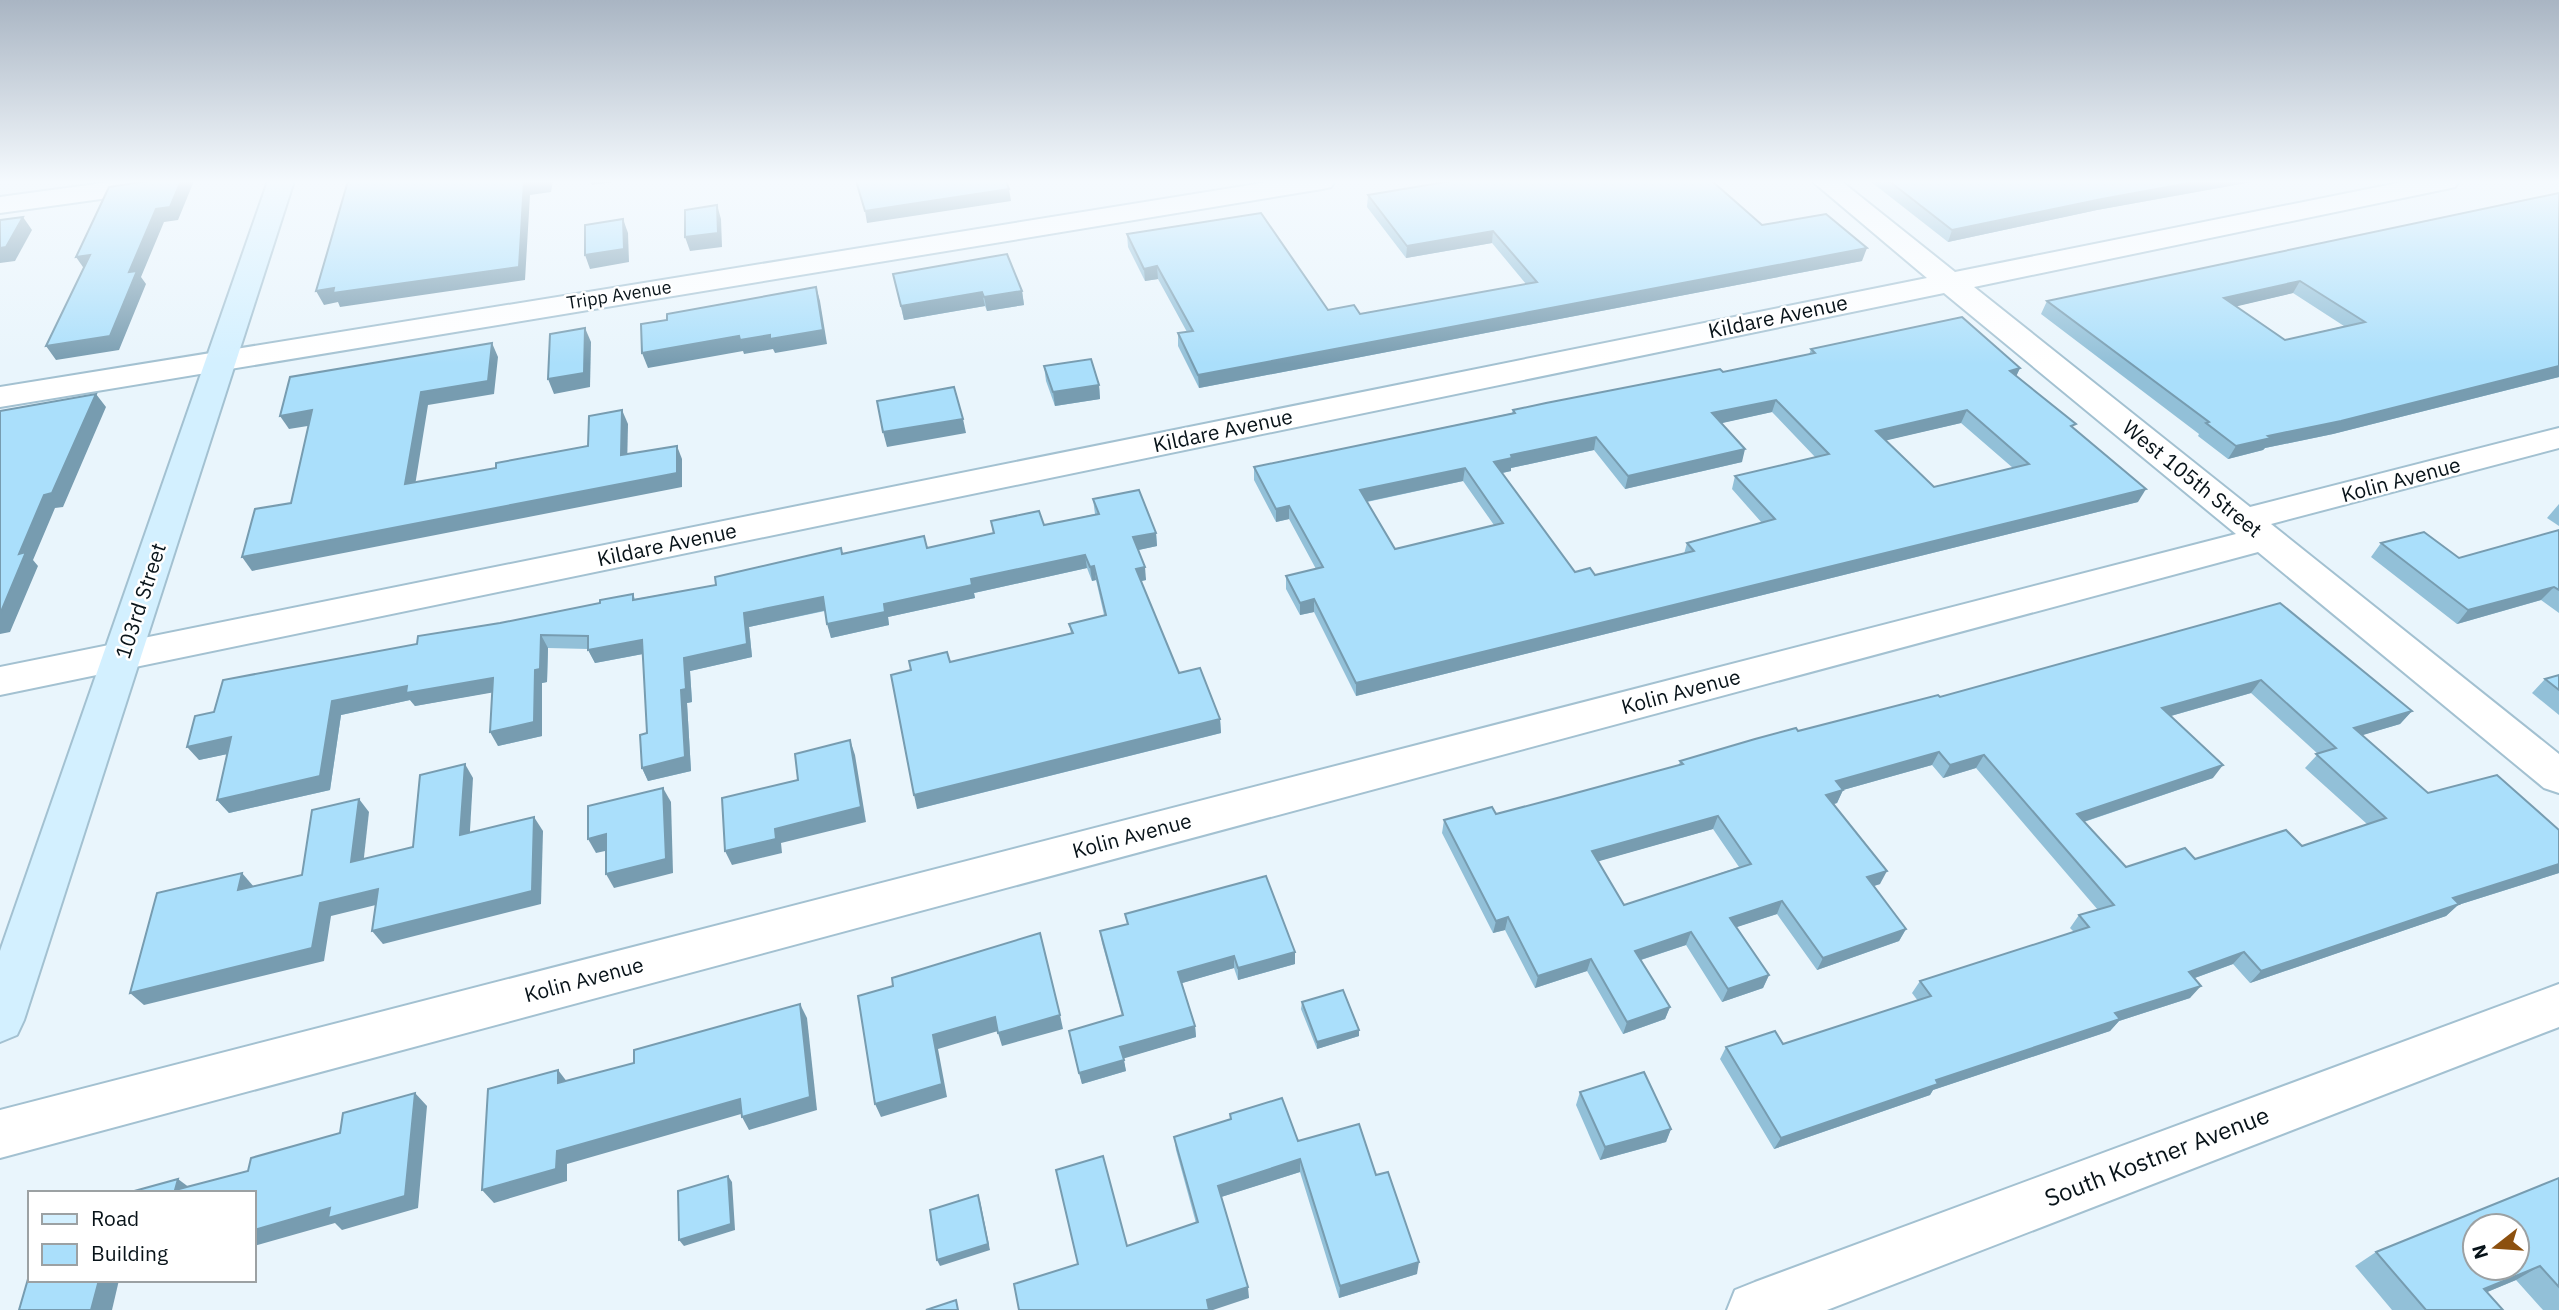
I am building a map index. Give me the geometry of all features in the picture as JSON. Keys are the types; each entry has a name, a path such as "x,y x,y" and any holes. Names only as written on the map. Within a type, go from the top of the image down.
{"main road":[{"name":"103rd Street","path":"0,1020 261,242"}],"street":[{"name":"Tripp Avenue","path":"0,397 946,242"},
{"name":"West 105th Street","path":"1901,242 2559,777"},
{"name":"Kildare Avenue","path":"0,681 2146,242"},
{"name":"Kolin Avenue","path":"0,1134 2254,529 2559,438"},
{"name":"South Kostner Avenue","path":"1755,1310 2559,1005"}],"building":[{"path":"0,242 9,242 6,247 0,248"},
{"path":"83,242 142,242 129,272 137,271 110,336 46,346 90,255 76,257"},
{"path":"330,242 520,242 519,267 333,293 334,288 316,291"},
{"path":"585,242 624,242 624,249 585,255"},
{"path":"1131,242 1281,242 1328,310 1354,305 1360,314 1537,282 1503,242 1860,242 1867,248 1198,375 1178,333 1193,331 1157,266 1144,269"},
{"path":"1404,242 1429,242 1407,246"},
{"path":"2326,242 2559,242 2559,366 2236,446 2206,423 2209,422 2047,301","holes":["2300,281 2365,322 2285,340 2224,298"]},
{"path":"1007,254 1022,291 984,297 982,292 901,306 893,274"},
{"path":"816,287 823,330 770,339 770,335 740,340 739,336 642,353 641,324 667,320 667,314"},
{"path":"1962,317 2020,368 2010,371 2076,424 2071,426 2146,489 1356,683 1314,599 1300,603 1286,576 1323,567 1289,506 1276,509 1254,467 1515,413 1513,410 1546,403 1815,353 1811,349","holes":["1776,400 1829,454 1735,476 1775,519 1687,543 1694,551 1595,575 1590,568 1575,572 1494,462 1512,458 1511,455 1596,437 1628,476 1745,449 1712,413","1967,410 2029,464 1934,487 1876,431","1465,468 1503,523 1395,549 1360,490"]},
{"path":"585,328 584,373 548,379 550,334"},
{"path":"492,343 488,381 421,392 405,484 496,468 496,463 588,446 589,416 622,410 621,455 677,446 677,473 242,557 255,509 291,503 312,410 280,416 290,377"},
{"path":"1091,359 1099,385 1053,392 1044,366"},
{"path":"954,387 963,419 883,432 877,401"},
{"path":"96,394 52,493 44,495 19,554 26,552 0,614 0,411"},
{"path":"1139,490 1156,533 1133,537 1145,567 1136,569 1179,673 1200,668 1220,719 914,795 891,675 911,670 909,661 947,652 950,662 1073,633 1069,624 1106,615 1094,566 1090,567 1085,555 971,579 972,585 884,604 885,612 827,624 823,597 744,613 747,644 684,658 686,689 681,690 685,757 642,768 640,735 647,733 642,640 588,650 588,636 541,635 540,669 535,670 534,722 490,732 493,678 406,693 407,686 332,701 320,776 217,800 231,737 187,747 195,716 214,712 223,680 417,644 418,636 500,623 600,603 600,600 633,594 633,600 716,585 715,577 841,548 842,554 924,536 927,548 994,533 991,521 1039,511 1044,525 1099,514 1093,499"},
{"path":"2559,530 2559,590 2554,587 2468,610 2381,543 2424,532 2459,558"},
{"path":"2280,603 2412,711 2354,728 2428,793 2497,775 2559,830 2559,864 2453,898 2459,904 2261,971 2244,952 2189,972 2201,986 2115,1013 2120,1019 1936,1080 1938,1084 1781,1138 1726,1047 1775,1031 1783,1044 1931,996 1920,981 2089,927 2079,915 2114,905 1984,755 1950,765 1939,752 1836,781 1843,790 1826,795 1887,871 1867,877 1906,929 1823,958 1782,901 1730,918 1769,975 1728,989 1691,932 1635,951 1670,1007 1627,1022 1591,959 1538,976 1508,917 1496,921 1444,820 1492,807 1496,814 1683,764 1680,761 1796,728 1798,731 1938,695 1940,697","holes":["2261,680 2336,748 2316,754 2386,818 2302,846 2286,830 2195,859 2185,848 2126,867 2077,814 2223,765 2162,708","1718,816 1751,864 1624,905 1592,851"]},
{"path":"2559,675 2559,690 2545,679"},
{"path":"850,740 861,807 775,829 776,839 725,851 722,798 798,780 795,754"},
{"path":"465,764 460,835 534,817 532,891 372,931 378,889 320,903 312,948 130,993 157,893 242,873 238,890 302,875 312,810 359,799 351,862 413,847 420,775"},
{"path":"663,788 666,859 606,874 606,834 588,839 588,806"},
{"path":"1266,876 1295,952 1238,968 1234,956 1178,972 1195,1026 1120,1047 1124,1060 1079,1073 1069,1031 1123,1015 1100,931 1128,924 1125,914"},
{"path":"1040,933 1060,1015 998,1033 995,1017 933,1035 942,1084 875,1104 858,996 893,986 892,978"},
{"path":"1343,990 1359,1030 1317,1042 1302,1002"},
{"path":"800,1004 810,1097 742,1117 740,1099 557,1151 556,1169 482,1190 488,1089 558,1070 558,1083 634,1063 634,1050"},
{"path":"1644,1072 1671,1129 1605,1147 1580,1092"},
{"path":"415,1093 405,1196 328,1218 330,1208 256,1229 256,1191 134,1191 178,1179 175,1190 248,1171 251,1158 340,1133 343,1113"},
{"path":"1282,1098 1298,1141 1359,1124 1376,1175 1388,1172 1419,1262 1340,1286 1300,1159 1218,1186 1248,1287 1207,1300 1209,1310 1019,1310 1014,1284 1078,1264 1056,1170 1103,1156 1127,1246 1198,1222 1174,1137 1231,1119 1230,1114"},
{"path":"728,1176 731,1224 679,1240 678,1191"},
{"path":"2559,1178 2559,1287 2540,1266 2531,1270 2531,1212 2475,1212"},
{"path":"978,1195 988,1244 937,1260 930,1210"},
{"path":"2461,1218 2461,1282 2501,1282 2484,1289 2503,1310 2426,1310 2376,1252"},
{"path":"28,1279 28,1282 98,1282 91,1310 19,1310"},
{"path":"956,1300 958,1310 926,1310"}]}
